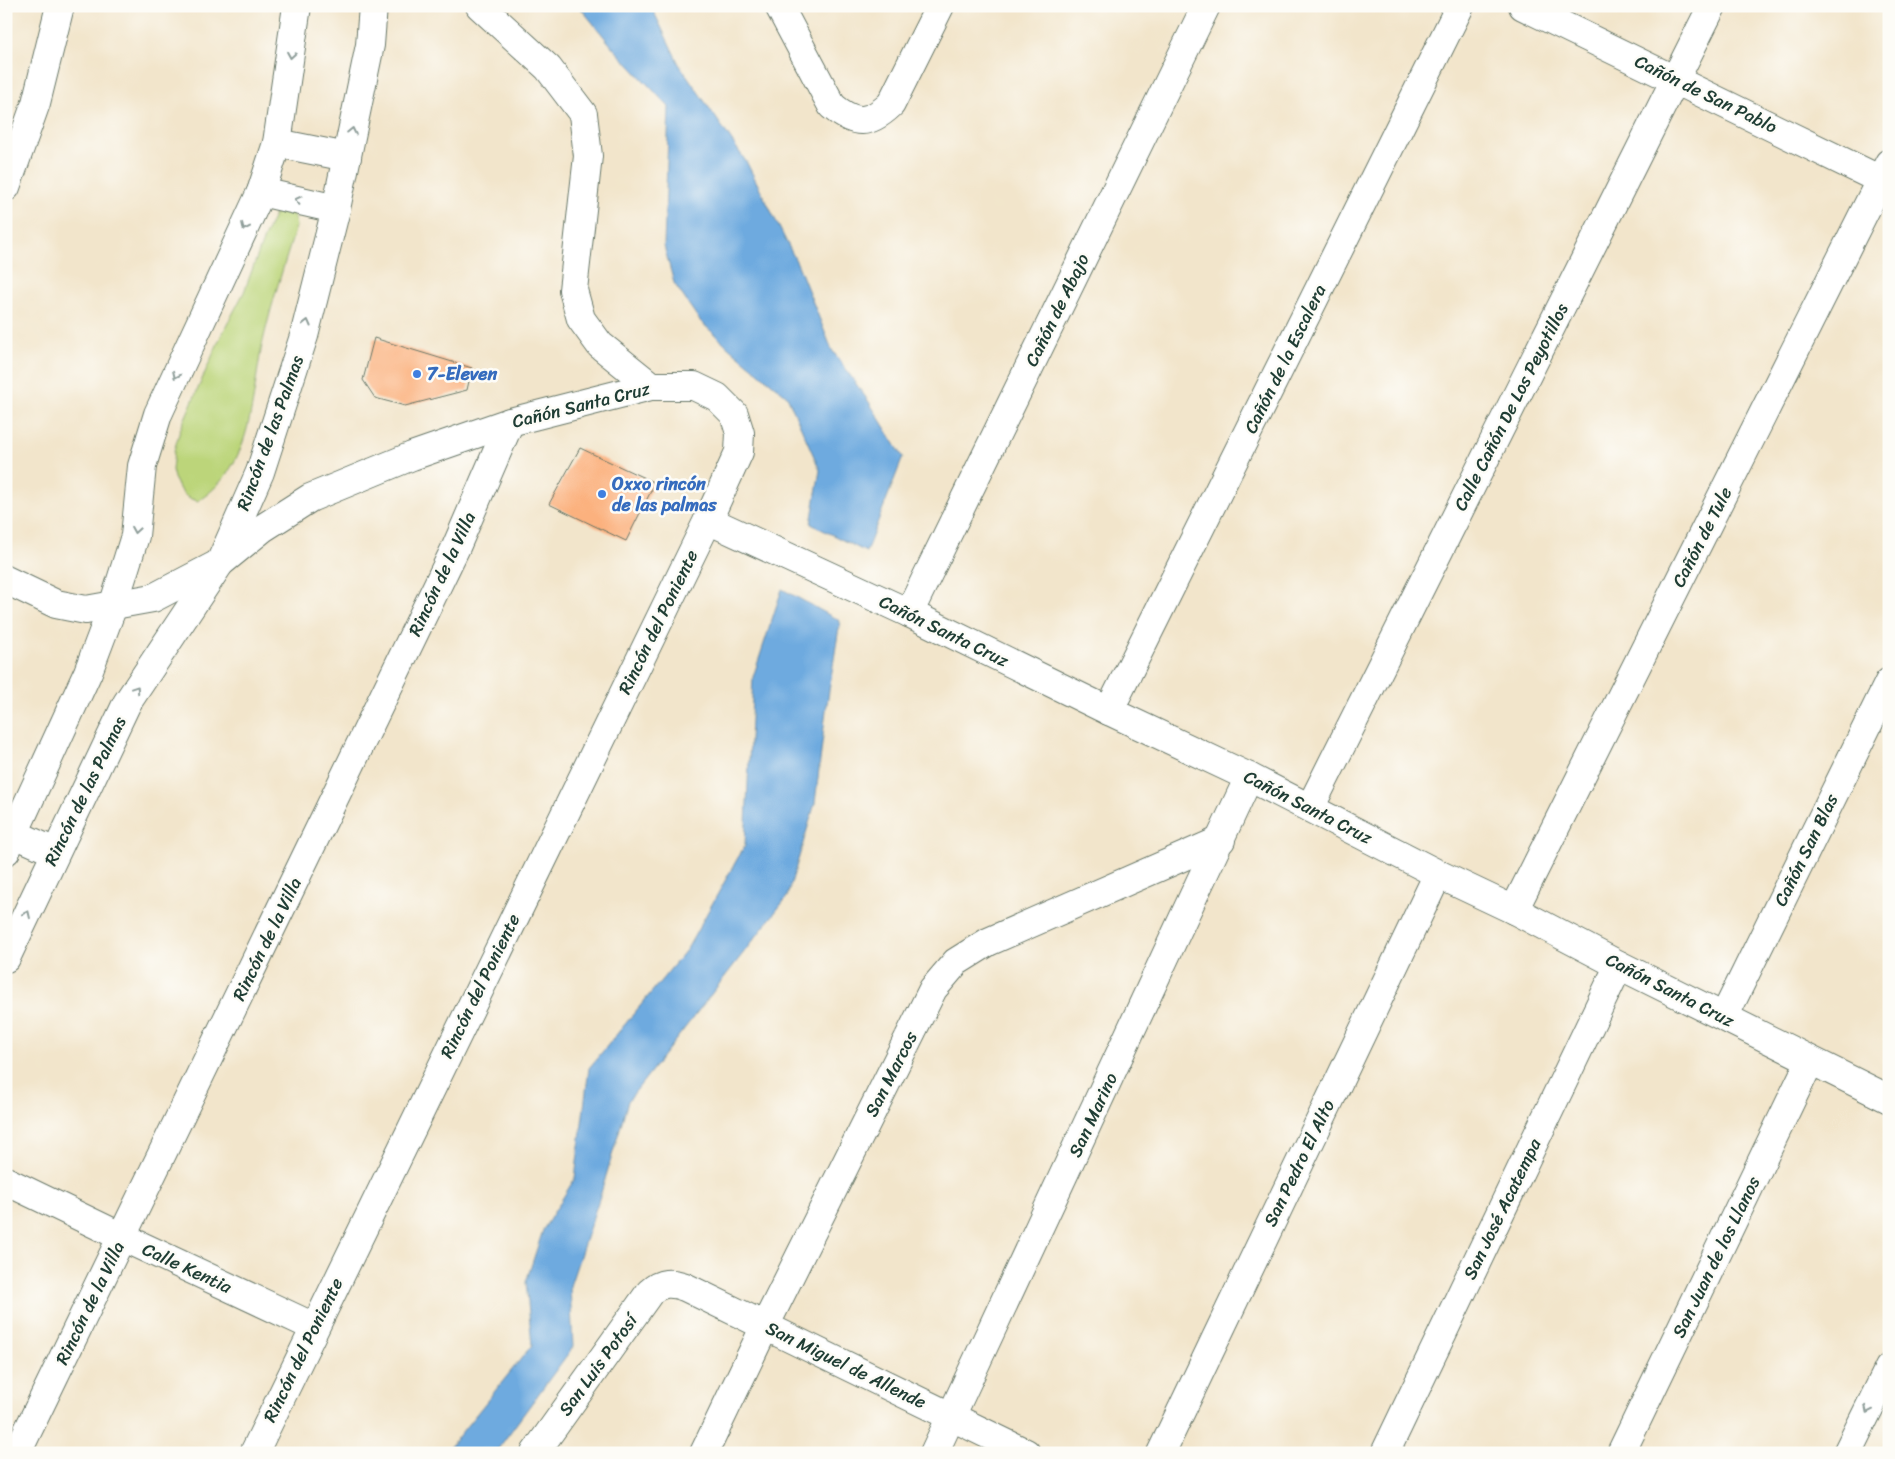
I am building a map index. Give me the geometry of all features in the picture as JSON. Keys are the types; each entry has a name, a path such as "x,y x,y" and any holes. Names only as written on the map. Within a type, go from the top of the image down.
{"street":[{"path":"6,187 36,102 60,6"},
{"path":"55,852 9,839 88,672 113,606 135,536 142,466 158,414 261,192 276,142 297,6"},
{"name":"Rincón de las Palmas","path":"6,958 127,703 220,563 263,463 304,336 336,208 370,45 373,6"},
{"path":"480,6 548,68 583,114 588,156 573,290 581,319 600,345 651,386"},
{"path":"779,6 832,106 846,118 863,120 880,114 891,104 940,6"},
{"name":"Cañón de Abajo","path":"909,613 1206,6"},
{"name":"Cañón de la Escalera","path":"1109,711 1460,6"},
{"name":"Cañón de San Pablo","path":"1523,6 1676,79 1886,175"},
{"name":"Calle Cañón De Los Peyotillos","path":"1310,808 1712,6"},
{"path":"276,142 347,157"},
{"name":"Cañón de Tule","path":"1514,910 1886,175"},
{"path":"261,192 336,208"},
{"name":"Cañón Santa Cruz","path":"6,580 56,604 86,610 153,598 220,563 263,528 310,498 412,456 510,422 651,386 694,386 717,397 734,414 740,434 739,452 708,520 909,613 1249,777 1438,874 1514,910 1619,965 1889,1099"},
{"name":"Rincón de la Villa","path":"17,1453 456,547 510,422"},
{"name":"Rincón del Poniente","path":"254,1453 708,520"},
{"name":"Cañón San Blas","path":"1724,1017 1889,682"},
{"name":"San Marino","path":"934,1453 1249,777"},
{"name":"San Marcos","path":"704,1453 934,989 956,962 988,942 1221,840"},
{"name":"San Pedro El Alto","path":"1161,1453 1438,874"},
{"name":"San José Acatempa","path":"1384,1453 1619,965"},
{"name":"San Juan de los Llanos","path":"1621,1453 1810,1061"},
{"name":"Calle Kentia","path":"6,1181 122,1238 314,1327"},
{"name":"San Miguel de Allende","path":"665,1283 685,1287 1026,1453"},
{"name":"San Luis Potosí","path":"536,1453 650,1292 657,1286 665,1283"},
{"path":"1847,1453 1889,1368"}],"green space":[{"path":"277,209 294,209 296,227 263,341 247,429 230,469 217,486 198,501 188,498 180,490 174,478 172,470 174,451 180,430 220,338 244,292"}],"water":[{"path":"579,6 651,6 679,64 747,163 798,265 832,350 869,402 903,457 866,552 811,524 820,470 787,396 700,321 674,283 664,246 669,107 614,49"},
{"path":"782,589 840,621 826,710 815,803 787,897 628,1101 601,1193 570,1286 573,1347 495,1453 445,1453 532,1345 526,1282 543,1230 575,1178 589,1068 687,949 745,845 753,677"}],"building":[{"name":"7-Eleven","path":"374,338 472,368 467,390 405,406 375,398 363,380"},
{"name":"Oxxo rincón de las palmas","path":"580,448 655,483 626,541 549,504"}],"place":[{"name":"7-Eleven","path":"417,374"},
{"name":"Oxxo rincón de las palmas","path":"602,494"}]}
